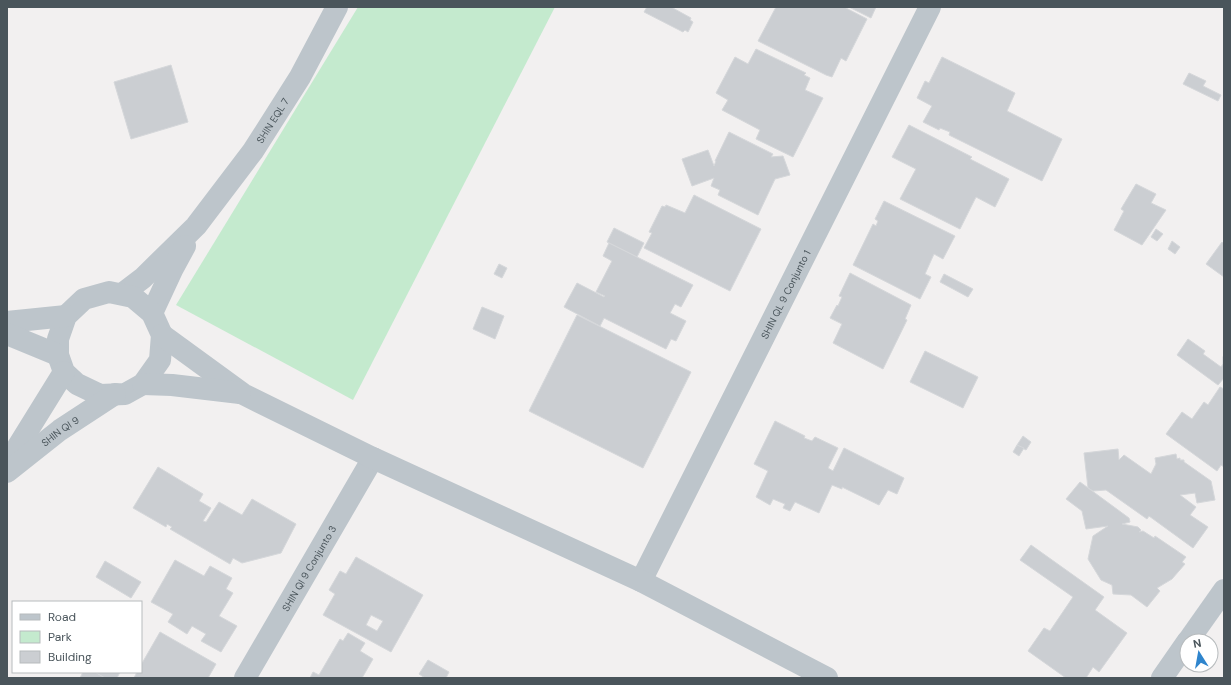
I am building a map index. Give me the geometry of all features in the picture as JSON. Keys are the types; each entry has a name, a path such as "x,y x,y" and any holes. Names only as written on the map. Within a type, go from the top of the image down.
{"street":[{"name":"SHIN EQL 7","path":"152,313 172,270 196,226 252,151 300,77 337,7"},
{"name":"SHIN QL 9 Conjunto 1","path":"641,581 930,7"},
{"name":"SHIN EQL 7","path":"122,294 143,278 196,226"},
{"path":"7,334 61,363 77,384 100,394 124,394 143,384 160,360 162,335 152,313 133,297 109,292 84,298 66,316 58,339 61,363"},
{"path":"7,322 66,316"},
{"path":"162,335 243,394 373,458 641,581 827,678"},
{"name":"SHIN QI 9","path":"7,464 61,363"},
{"path":"143,384 172,384 243,394"},
{"name":"SHIN QI 9","path":"7,472 60,430 115,394"},
{"name":"SHIN QI 9 Conjunto 3","path":"245,678 373,458"},
{"path":"1193,633 1224,590"},
{"path":"1162,678 1179,654"}],"green space":[{"path":"358,7 555,7 353,400 176,305"}],"building":[{"path":"647,7 671,7 691,18 690,20 693,22 688,32 685,30 683,32 644,12"},
{"path":"776,7 844,7 867,19 846,61 841,58 832,77 758,41"},
{"path":"849,7 876,7 871,18"},
{"path":"756,49 806,73 804,75 810,78 805,90 823,98 793,157 756,139 760,130 722,110 728,100 716,93 735,57 748,64"},
{"path":"942,57 1015,93 1007,111 1062,139 1042,181 949,135 950,132 940,128 939,130 923,122 932,106 917,98 925,81 929,83"},
{"path":"171,65 188,122 131,139 114,82"},
{"path":"1189,73 1206,81 1203,86 1221,95 1218,101 1183,84"},
{"path":"909,125 972,157 970,159 1009,179 995,207 976,197 960,229 900,199 916,169 892,157"},
{"path":"729,132 773,154 771,157 783,156 790,175 775,179 758,215 718,195 720,190 711,186 714,178 692,186 682,159 708,150 714,166"},
{"path":"1136,184 1156,194 1151,203 1166,210 1142,245 1114,230 1124,211 1121,209"},
{"path":"694,195 761,229 730,291 644,248 652,233 649,232 662,206 665,207 666,205 685,213"},
{"path":"884,201 955,236 943,259 934,254 925,274 931,277 920,299 853,265 873,224 876,226 878,221 875,219"},
{"path":"614,228 644,243 637,257 607,242"},
{"path":"1156,229 1163,234 1157,241 1151,237"},
{"path":"1172,241 1180,247 1175,254 1168,249"},
{"path":"1222,242 1224,244 1224,277 1206,264"},
{"path":"609,243 693,285 681,307 675,304 670,313 686,321 676,341 671,339 666,349 604,318 600,326 564,307 577,283 604,297 605,296 596,292 612,261 603,256"},
{"path":"499,264 507,268 502,278 494,274"},
{"path":"850,273 911,305 905,319 907,320 883,369 833,343 842,324 830,318 842,297 839,296"},
{"path":"944,274 973,289 968,297 940,282"},
{"path":"482,307 504,316 495,339 473,329"},
{"path":"577,315 691,372 643,468 529,411"},
{"path":"1188,339 1205,351 1203,354 1221,367 1223,364 1224,355 1224,378 1218,385 1177,355"},
{"path":"925,351 978,377 963,408 910,382"},
{"path":"1220,387 1224,389 1224,467 1221,465 1217,471 1166,434 1182,412 1192,419 1204,402 1208,405"},
{"path":"775,421 805,436 804,438 812,441 815,437 838,448 828,468 833,471 844,448 904,478 897,494 888,490 879,505 842,487 842,489 832,485 819,513 795,502 790,511 783,508 785,504 773,499 770,505 756,497 768,471 754,464"},
{"path":"1023,436 1031,442 1026,450 1017,445"},
{"path":"1017,445 1024,448 1019,456 1013,452"},
{"path":"1118,449 1119,460 1124,455 1151,474 1156,464 1155,458 1176,454 1177,459 1180,458 1180,460 1184,460 1184,462 1211,481 1215,500 1197,503 1195,493 1180,495 1196,507 1190,515 1208,527 1193,548 1149,516 1147,519 1106,490 1093,491 1088,488 1084,453"},
{"path":"158,467 203,494 199,501 211,508 203,521 206,522 219,502 242,515 252,499 296,524 281,553 242,563 233,558 230,564 170,529 172,527 167,524 166,527 133,508"},
{"path":"1080,482 1129,518 1130,522 1122,524 1138,527 1141,530 1139,532 1143,531 1154,538 1155,536 1186,557 1182,562 1185,564 1172,579 1157,588 1160,591 1147,607 1131,595 1113,594 1112,585 1101,580 1088,559 1093,536 1108,526 1086,529 1082,511 1066,499"},
{"path":"1031,545 1104,597 1095,610 1127,633 1099,672 1093,667 1086,678 1066,678 1028,651 1044,628 1050,631 1073,597 1020,560"},
{"path":"356,557 423,595 391,652 323,615 335,594 329,590 340,571 346,574","holes":["371,615 383,621 377,631 366,625"]},
{"path":"175,560 204,576 210,566 232,578 226,589 233,593 219,616 237,626 221,652 201,641 206,634 192,626 187,634 168,622 173,614 151,602"},
{"path":"105,561 141,582 131,598 96,577"},
{"path":"160,632 216,664 208,678 134,678 136,673 142,673 142,663"},
{"path":"348,633 365,643 360,651 373,659 362,678 310,678 313,672 319,675 340,639 343,641"},
{"path":"428,660 449,672 446,678 425,678 419,674"},
{"path":"82,673 97,673 105,678 80,678"},
{"path":"97,673 120,673 117,678 105,678"}]}
